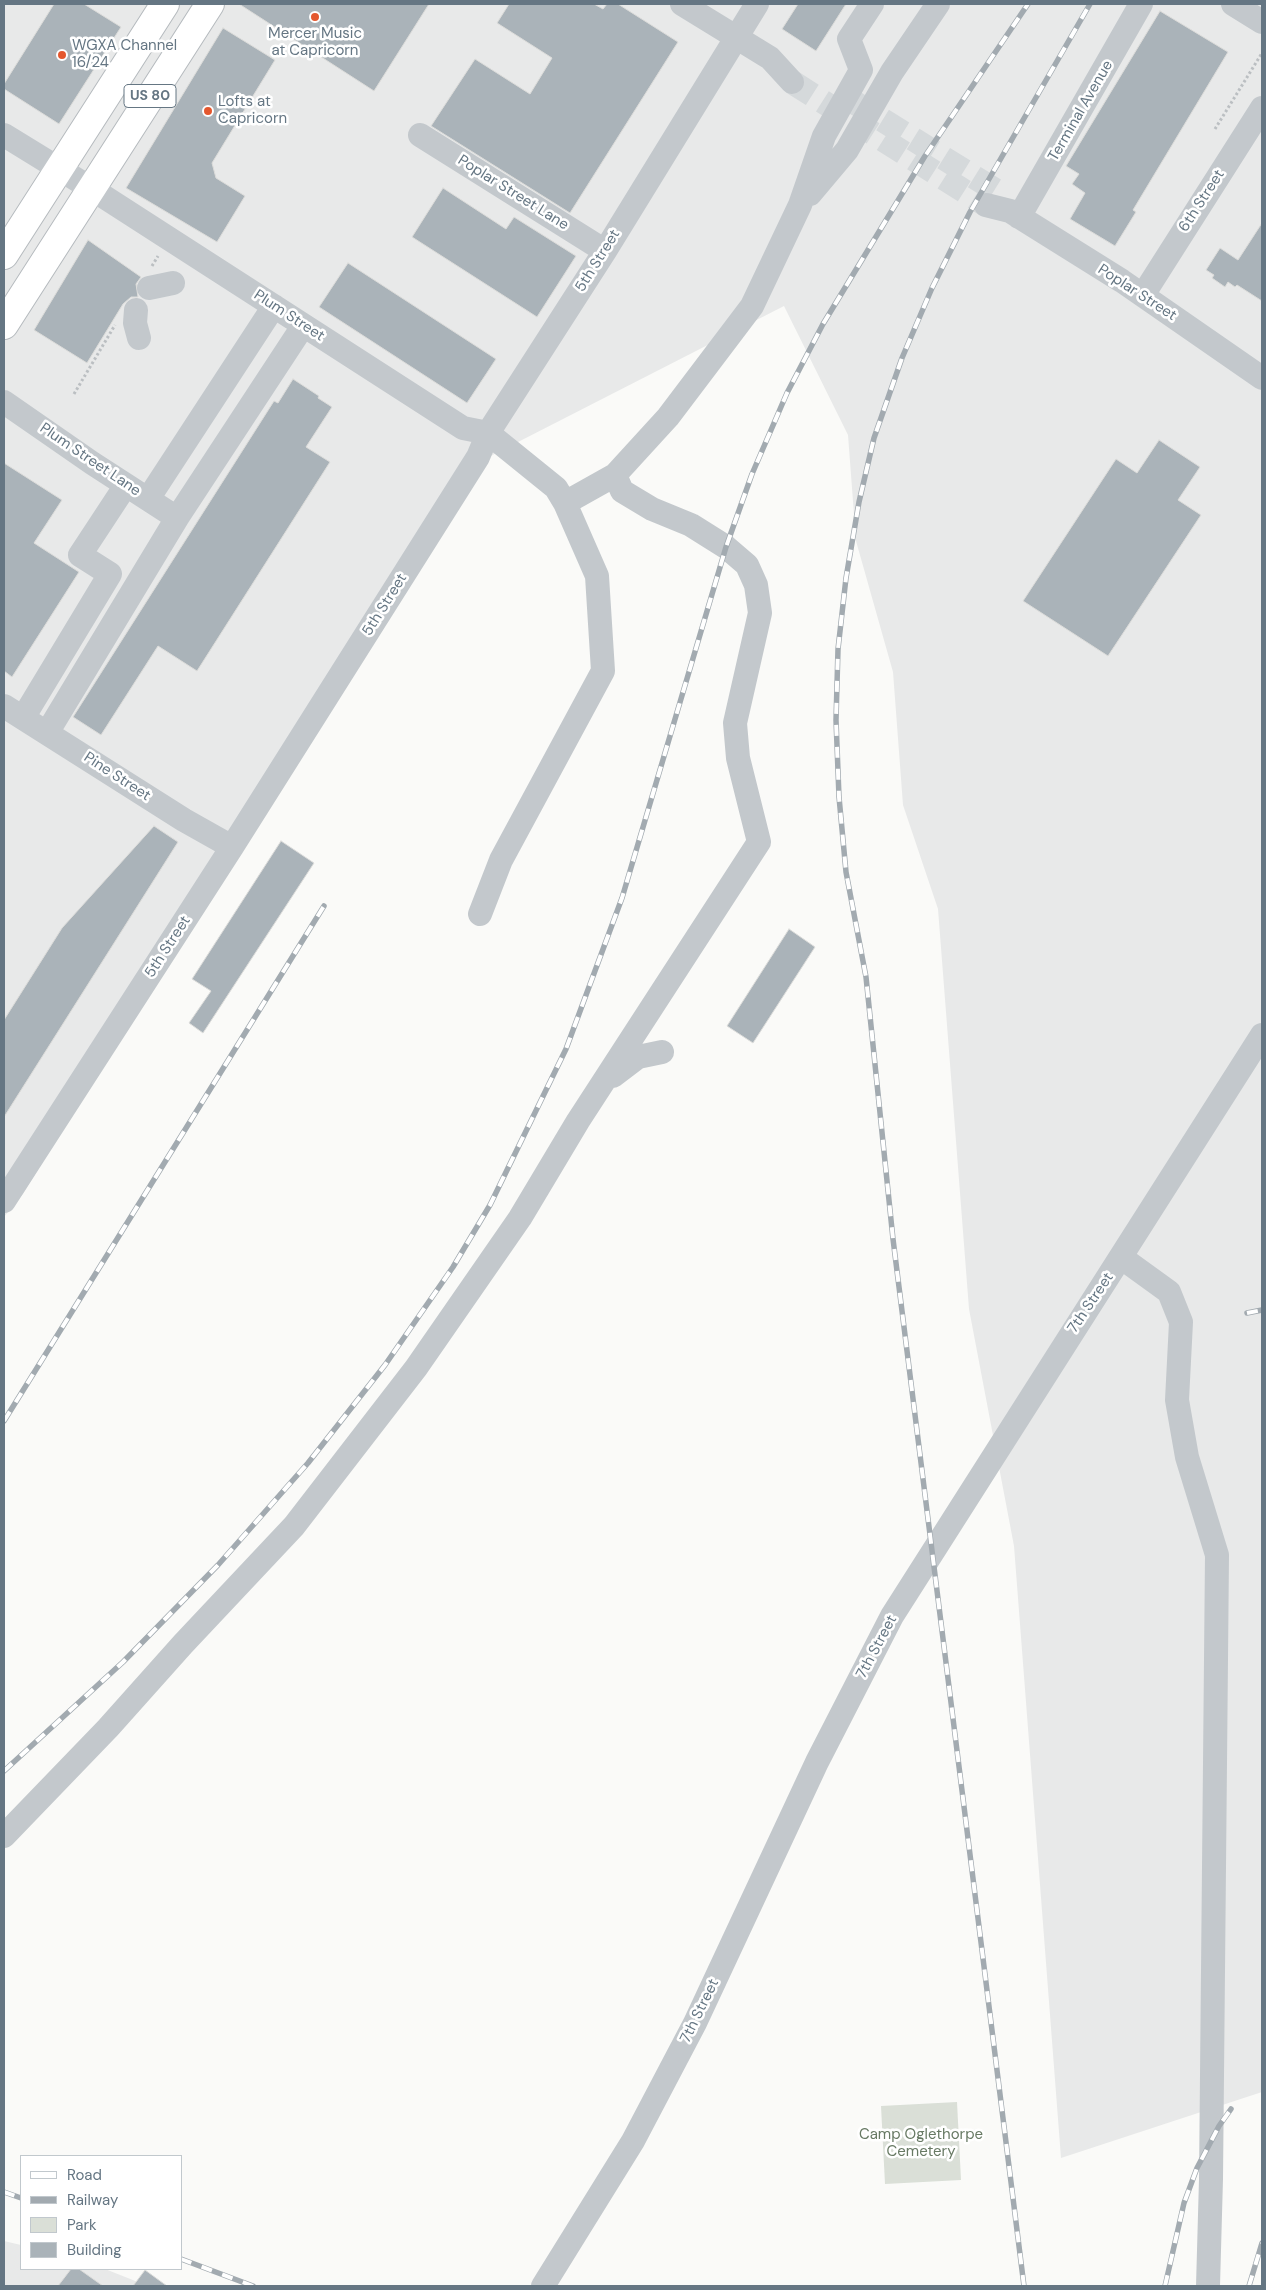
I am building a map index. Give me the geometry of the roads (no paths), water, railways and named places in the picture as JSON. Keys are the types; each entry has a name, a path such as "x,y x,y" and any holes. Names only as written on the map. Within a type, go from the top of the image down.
{"main road":[{"name":"US 80","path":"4,255 166,4"},
{"name":"US 80","path":"4,325 92,190 110,157 210,4"}],"street":[{"path":"682,4 797,75"},
{"name":"5th Street","path":"4,1201 232,847 478,457 488,433 605,251 757,4"},
{"path":"565,503 614,475 668,417 752,306 800,205 824,136 861,70 848,39 872,4"},
{"path":"800,205 847,150 892,72 938,4"},
{"name":"Terminal Avenue","path":"1014,214 1141,4"},
{"path":"1234,4 1262,22"},
{"name":"6th Street","path":"1143,295 1262,108"},
{"name":"Plum Street","path":"4,135 463,428 488,433 556,488 565,503 597,576 603,671 501,860 480,914"},
{"name":"Poplar Street Lane","path":"420,135 605,251"},
{"name":"Poplar Street","path":"990,198 1143,295 1262,378"},
{"path":"149,288 173,282"},
{"path":"148,499 274,306"},
{"path":"126,316 135,323 139,338"},
{"path":"47,733 177,518 303,326"},
{"name":"Plum Street Lane","path":"4,402 177,518"},
{"path":"4,1836 108,1728 183,1644 294,1526 427,1352 520,1218 599,1089 759,842 738,758 735,723 760,613 756,585 747,565 726,547 691,526 652,509 622,491 614,475"},
{"path":"10,714 110,574 80,555 126,485"},
{"name":"Pine Street","path":"10,714 47,733 184,820 232,847"},
{"name":"7th Street","path":"543,2286 633,2141 695,2023 817,1762 892,1616 1091,1302 1122,1258 1262,1035"},
{"path":"599,1089 624,1066 638,1057 662,1052"},
{"path":"1122,1258 1169,1292 1181,1322 1177,1400 1188,1457 1217,1555 1212,2130 1208,2286"}],"tunnel":[{"path":"792,82 986,205"},
{"path":"852,101 995,190"}],"railway":[{"path":"4,1771 123,1662 218,1565 308,1463 385,1365 453,1267 490,1205 566,1049 622,898 726,547 752,474 787,393 823,324 925,156 1028,4"},
{"path":"1024,2286 893,1239 866,977 846,872 839,797 836,720 838,649 846,578 859,502 874,438 902,358 932,288 970,212 1090,4"},
{"path":"4,1421 324,906"},
{"path":"1247,1313 1262,1310"},
{"path":"1165,2286 1184,2203 1197,2168 1219,2126 1231,2109"},
{"path":"4,2192 20,2198"},
{"path":"1249,2286 1262,2243"},
{"path":"182,2259 253,2286"}],"place":[{"name":"Mercer Music at Capricorn","path":"315,17"},
{"name":"WGXA Channel 16/24","path":"62,55"},
{"name":"Lofts at Capricorn","path":"208,111"}],"park label":[{"name":"Camp Oglethorpe Cemetery","path":"921,2144"}]}
